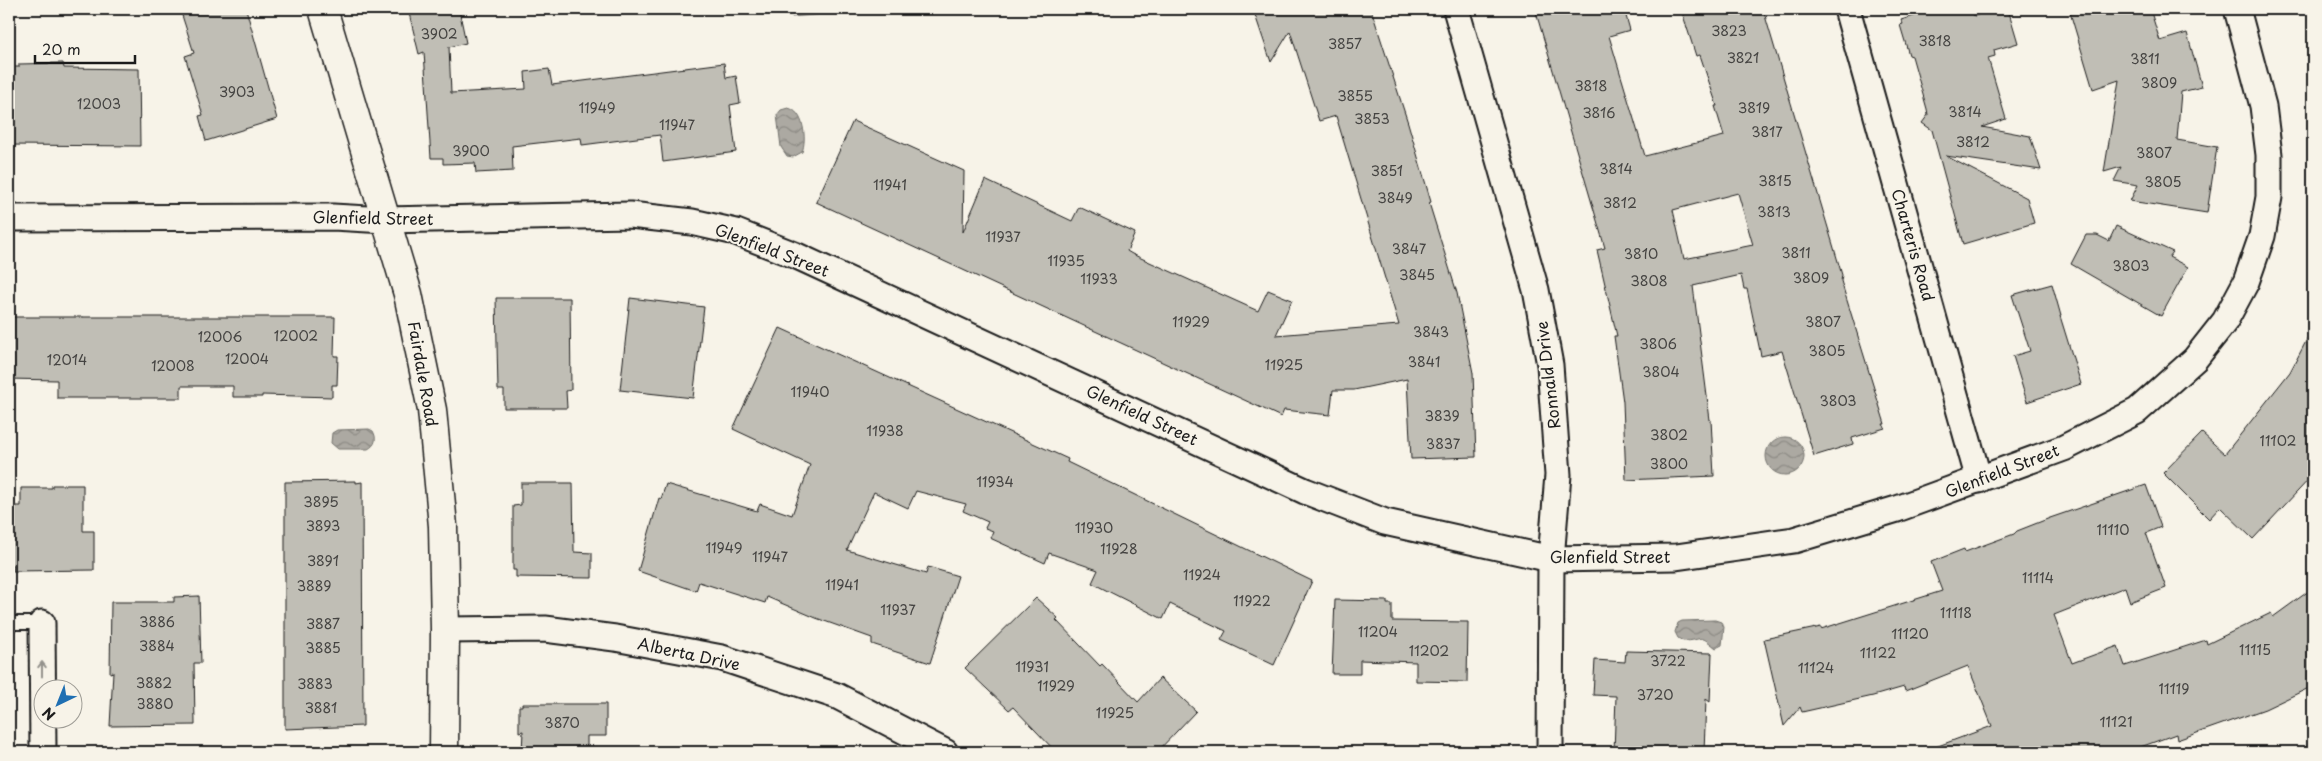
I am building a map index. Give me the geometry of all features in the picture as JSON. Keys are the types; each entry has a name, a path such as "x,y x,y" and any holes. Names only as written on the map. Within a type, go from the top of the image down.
{"street":[{"name":"Fairdale Road","path":"323,9 384,220 408,294 432,410 443,526 445,630 444,752"},
{"name":"Ronnald Drive","path":"1456,9 1536,290 1550,365 1558,476 1551,559 1550,752"},
{"name":"Charteris Road","path":"1847,9 1979,480"},
{"name":"Glenfield Street","path":"9,218 333,217 384,220 630,215 692,222 736,232 797,256 1305,491 1385,522 1551,559 1676,557 1794,540 1897,509 2064,448 2137,411 2194,359 2225,321 2249,273 2262,236 2269,197 2269,155 2262,106 2237,9"},
{"path":"42,623 42,752"},
{"name":"Alberta Drive","path":"445,630 545,629 615,638 722,658 837,696 945,752"}],"lane":[{"path":"9,624 42,623"}],"shaded area":[{"path":"789,9 877,9 792,17"}],"water":[{"path":"788,108 798,114 804,133 802,152 793,157 787,156 781,147 777,115 781,110"},
{"path":"369,429 373,431 375,439 373,445 368,449 338,449 331,443 332,433 337,430"},
{"path":"1785,437 1798,443 1804,456 1798,469 1785,475 1772,469 1766,456 1772,443"},
{"path":"1715,620 1721,622 1724,627 1722,645 1716,648 1703,639 1683,641 1678,638 1675,632 1678,623 1682,621"}],"building":[{"path":"180,9 246,9 277,119 206,141 199,116 203,115 185,56 194,53"},
{"path":"408,9 459,9 466,43 449,47 451,93 526,89 525,72 549,69 552,85 724,63 726,78 736,76 740,103 730,105 736,152 663,162 660,135 582,145 581,138 512,146 513,171 476,173 475,163 443,164 443,158 431,158 424,52 419,54"},
{"path":"1253,9 1371,9 1408,123 1431,202 1429,203 1457,293 1473,373 1476,457 1411,459 1407,379 1354,390 1333,390 1330,415 1284,410 1281,417 816,202 853,121 964,171 963,232 985,180 1072,221 1079,207 1135,233 1127,251 1258,311 1268,290 1292,300 1276,335 1399,325 1336,116 1319,121 1290,31 1271,62"},
{"path":"1535,9 1624,9 1630,30 1609,36 1645,156 1724,136 1715,106 1717,106 1700,55 1696,56 1681,9 1763,9 1885,428 1852,438 1853,444 1814,456 1782,351 1761,356 1747,289 1744,289 1741,275 1693,286 1711,420 1714,476 1626,480 1623,402 1614,336 1617,336 1597,250 1605,248","holes":["1738,193 1753,245 1684,259 1673,210"]},
{"path":"1919,9 1972,9 1974,16 1997,9 2008,9 2018,43 1994,50 1995,56 1988,58 2006,119 1982,127 2030,136 2041,170 1946,156 2027,198 2034,223 1963,244 1932,130 1922,123 1928,115 1927,109 1912,56 1909,55 1900,25 1903,24 1901,20 1920,14"},
{"path":"2069,9 2150,9 2160,41 2187,33 2202,87 2181,92 2177,140 2217,147 2207,213 2130,201 2138,185 2114,181 2121,167 2104,172 2119,80 2093,89"},
{"path":"63,63 64,68 139,69 140,146 9,145 9,67 19,67 19,64"},
{"path":"2116,226 2173,252 2169,257 2188,267 2161,316 2071,264 2086,235 2097,235 2109,241"},
{"path":"2052,284 2081,384 2027,402 2013,356 2030,351 2012,295"},
{"path":"496,298 570,298 571,390 566,391 567,408 504,408 504,390 498,390"},
{"path":"630,298 704,307 693,398 620,390"},
{"path":"9,317 335,317 334,356 338,356 337,385 332,385 332,397 262,395 262,397 233,397 233,386 181,386 181,398 57,398 57,380 9,379"},
{"path":"780,328 1068,459 1067,462 1312,581 1274,665 1221,640 1226,631 1170,604 1163,619 1092,583 1098,570 1049,553 1045,563 990,538 993,531 985,528 988,522 963,511 966,504 916,491 908,508 874,492 847,550 926,574 928,567 958,576 930,663 872,644 872,638 816,618 767,597 765,603 699,582 696,591 638,571 659,498 661,499 666,484 757,511 760,504 792,515 810,465 733,429"},
{"path":"2313,328 2313,475 2253,539 2220,507 2209,519 2163,473 2202,433 2225,454 2290,372"},
{"path":"356,481 356,483 362,482 363,726 285,729 285,482"},
{"path":"521,483 573,483 574,552 592,553 592,578 516,577 516,570 513,570 513,506 521,505"},
{"path":"52,485 83,485 83,531 94,531 94,570 13,571 14,566 9,566 9,506 21,506 21,488 52,488"},
{"path":"2146,485 2161,527 2146,533 2166,588 2130,602 2125,587 2054,615 2072,663 2118,646 2125,666 2206,640 2207,644 2271,613 2273,617 2313,588 2313,686 2265,709 2177,740 2176,734 2127,752 1930,752 1930,749 1992,726 1968,666 1905,691 1904,687 1802,712 1800,707 1784,726 1764,639 1821,627 1821,629 1942,591 1931,562 1964,549 1965,552 2050,518"},
{"path":"199,596 201,663 194,663 195,725 110,726 113,672 110,673 111,602 174,602 174,597"},
{"path":"1036,598 1058,618 1056,620 1100,666 1102,664 1138,702 1160,678 1196,711 1157,752 1056,752 1013,707 1009,710 965,668"},
{"path":"1335,600 1387,601 1387,604 1392,604 1392,621 1468,622 1467,682 1416,681 1416,662 1360,660 1360,674 1332,674"},
{"path":"1626,651 1712,653 1710,702 1706,699 1704,752 1614,752 1616,696 1593,695 1595,660 1625,662"},
{"path":"522,704 606,704 606,736 587,736 587,752 522,752 523,731 519,732 519,706 522,706"}]}
